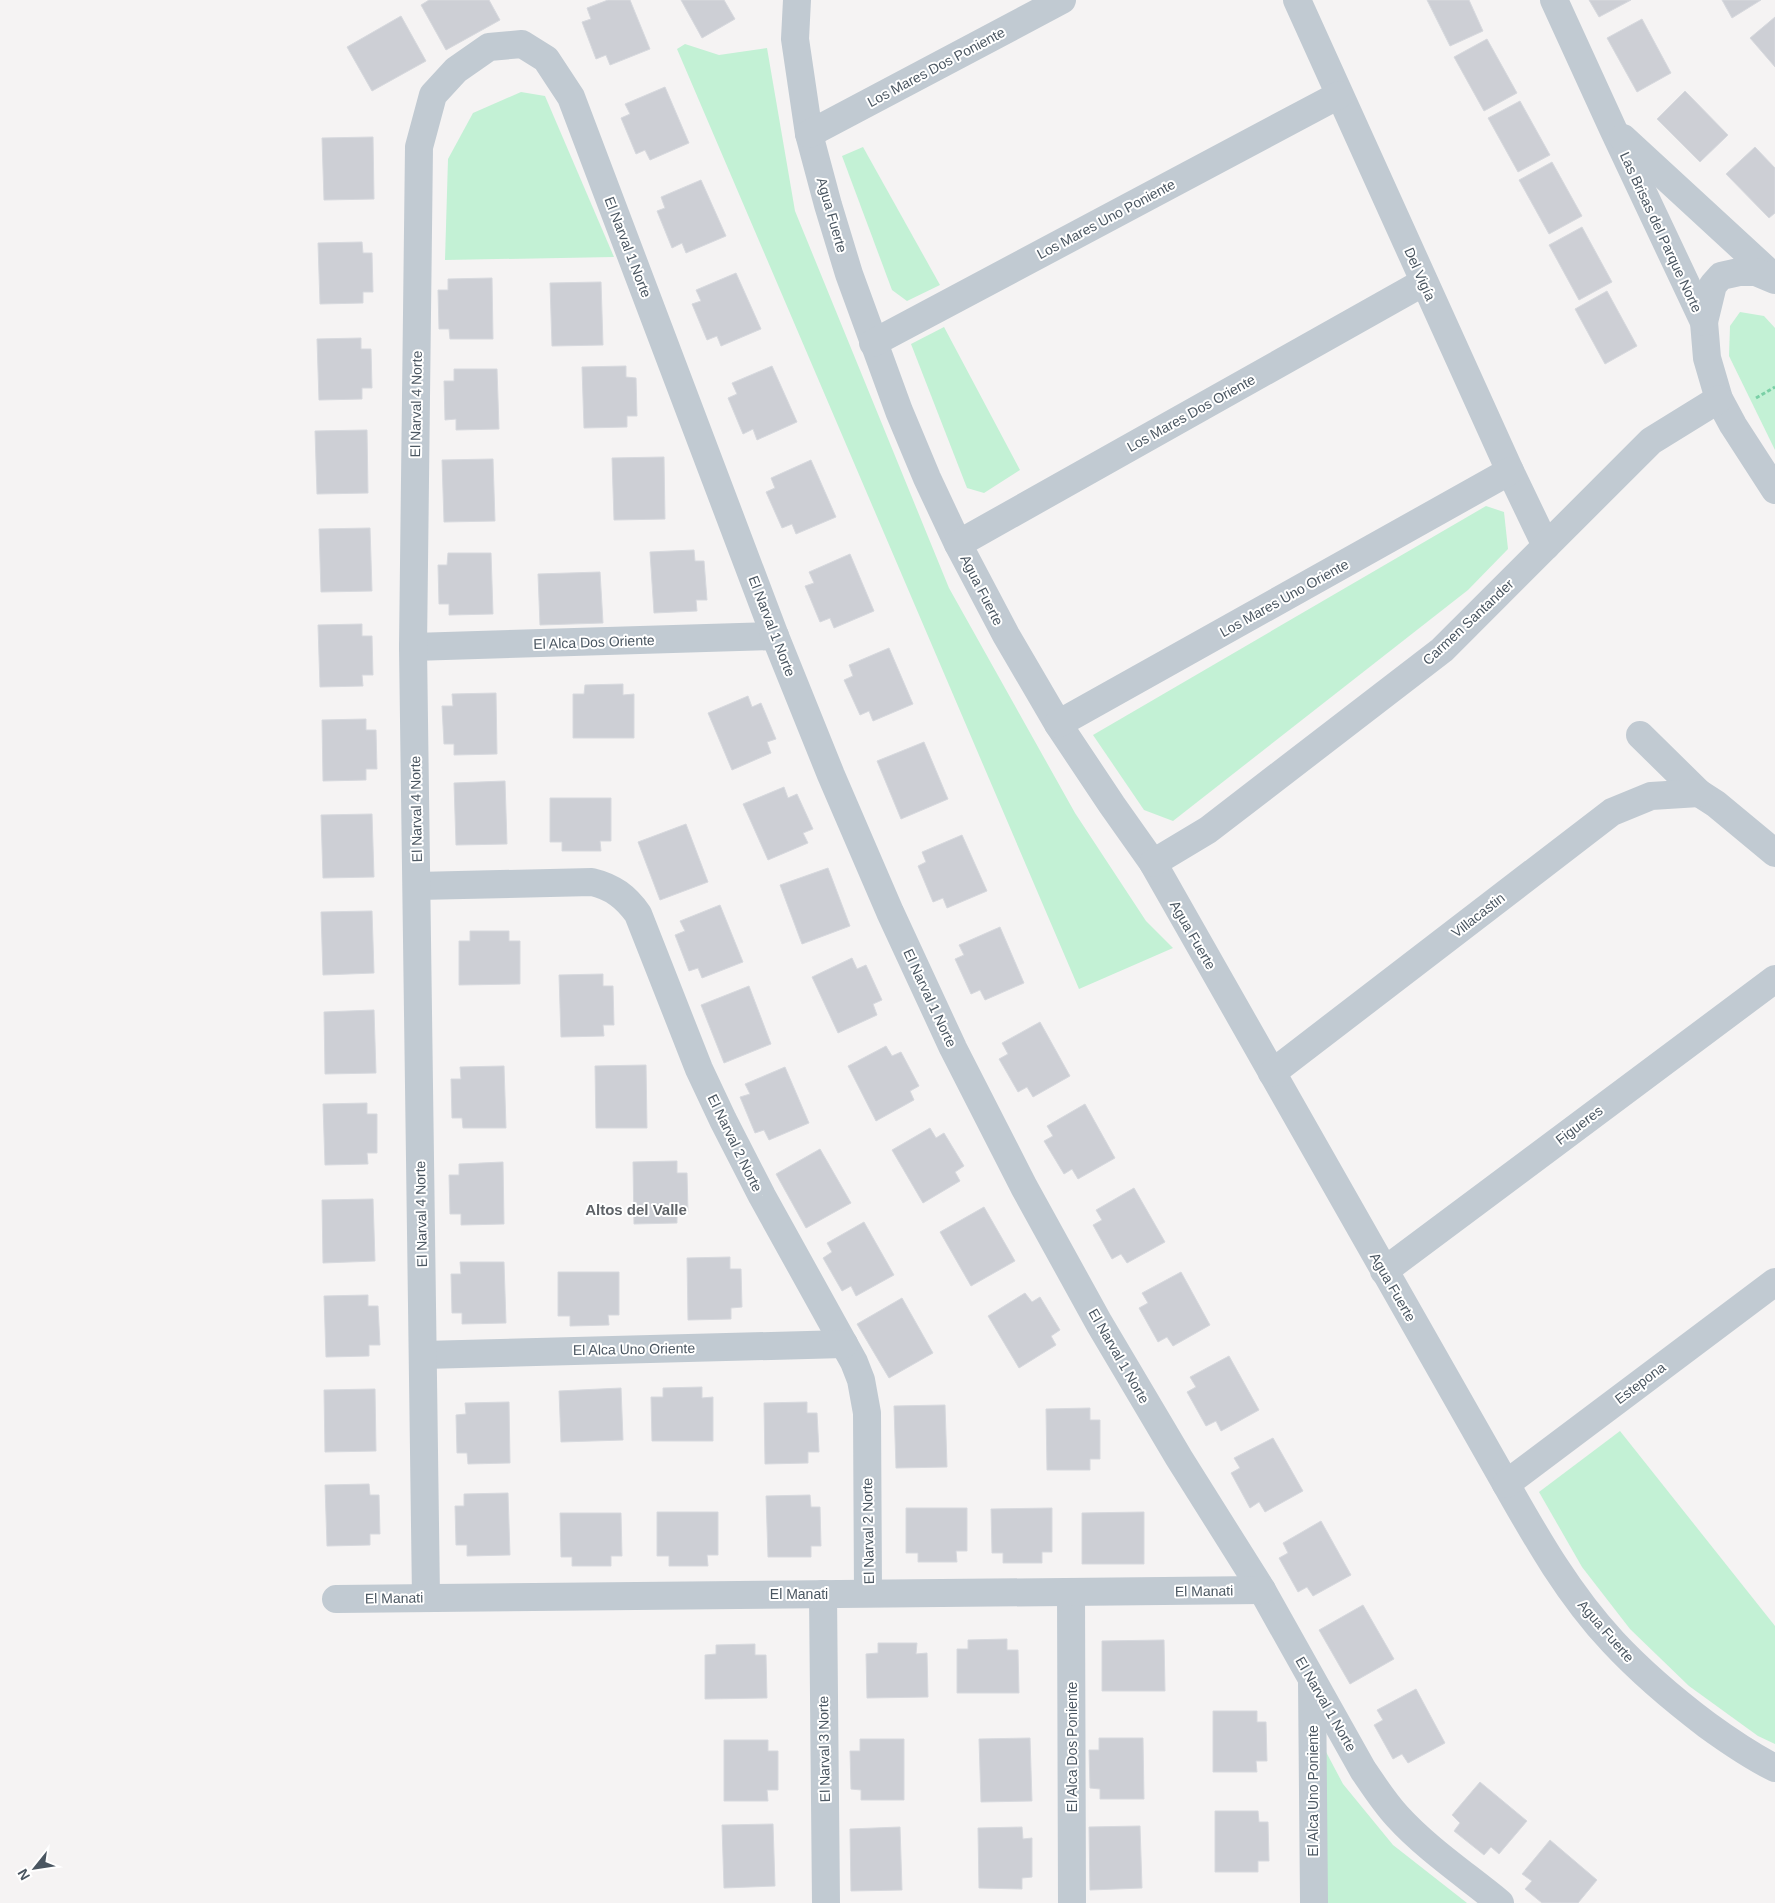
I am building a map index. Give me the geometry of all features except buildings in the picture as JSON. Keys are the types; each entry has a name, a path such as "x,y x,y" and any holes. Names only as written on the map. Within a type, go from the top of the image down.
{"street":[{"name":"Agua Fuerte","path":"797,0 795,39 809,134 838,239 873,343 924,470 958,544 1006,635 1058,724 1112,806 1153,863 1536,1537 1562,1577 1612,1641 1644,1673 1687,1710 1760,1760 1775,1768"},
{"name":"Los Mares Dos Poniente","path":"809,134 1062,0"},
{"name":"Del Vigía","path":"1296,0 1510,471 1546,546"},
{"name":"Las Brisas del Parque Norte","path":"1554,0 1612,129 1704,322 1707,358 1719,399 1733,425 1775,490"},
{"name":"El Narval 1 Norte","path":"489,47 522,44 546,59 571,97 775,636 831,775 890,912 954,1048 1020,1178 1099,1323 1262,1590 1363,1770 1397,1816 1440,1855 1500,1903"},
{"name":"El Narval 4 Norte","path":"426,1598 413,647 420,147 434,95 456,70 489,47"},
{"name":"Los Mares Uno Poniente","path":"873,343 1339,94"},
{"path":"1612,129 1775,279"},
{"path":"1704,322 1713,286 1721,276 1739,272 1756,272 1775,279"},
{"name":"Los Mares Dos Oriente","path":"958,544 1424,282"},
{"name":"Carmen Santander","path":"1153,863 1208,830 1442,650 1651,441 1719,399"},
{"name":"Los Mares Uno Oriente","path":"1058,724 1510,471"},
{"name":"El Alca Dos Oriente","path":"413,647 775,636"},
{"path":"1640,735 1699,793 1716,804 1775,852"},
{"name":"Villacastin","path":"1272,1073 1612,812 1651,796 1699,793"},
{"name":"El Narval 2 Norte","path":"417,886 592,882 606,885 619,892 638,914 699,1069 723,1120 762,1196 844,1344 861,1380 867,1413 868,1594"},
{"name":"Figueres","path":"1384,1271 1775,980"},
{"name":"Estepona","path":"1506,1484 1775,1282"},
{"name":"El Alca Uno Oriente","path":"423,1354 844,1344"},
{"name":"El Manati","path":"336,1599 1262,1590"},
{"name":"El Alca Dos Poniente","path":"1071,1592 1072,1903"},
{"name":"El Narval 3 Norte","path":"823,1594 826,1903"},
{"name":"El Alca Uno Poniente","path":"1312,1680 1314,1903"}],"green space":[{"path":"685,44 719,55 767,48 795,211 949,588 1075,813 1146,921 1173,948 1079,989 677,49"},
{"path":"521,92 545,96 614,257 445,260 448,159 473,113"},
{"path":"863,147 940,285 907,301 892,290 842,156"},
{"path":"1740,312 1764,316 1775,328 1775,450 1729,356 1730,326"},
{"path":"944,327 1020,470 984,493 967,488 911,344"},
{"path":"1486,506 1504,512 1508,549 1468,590 1173,821 1144,810 1093,735"},
{"path":"1620,1431 1775,1626 1775,1744 1758,1736 1689,1686 1630,1629 1582,1567 1539,1492"},
{"path":"1325,1750 1343,1784 1393,1845 1467,1903 1327,1903"}],"district":[{"name":"Altos del Valle","path":"636,1210"}]}
